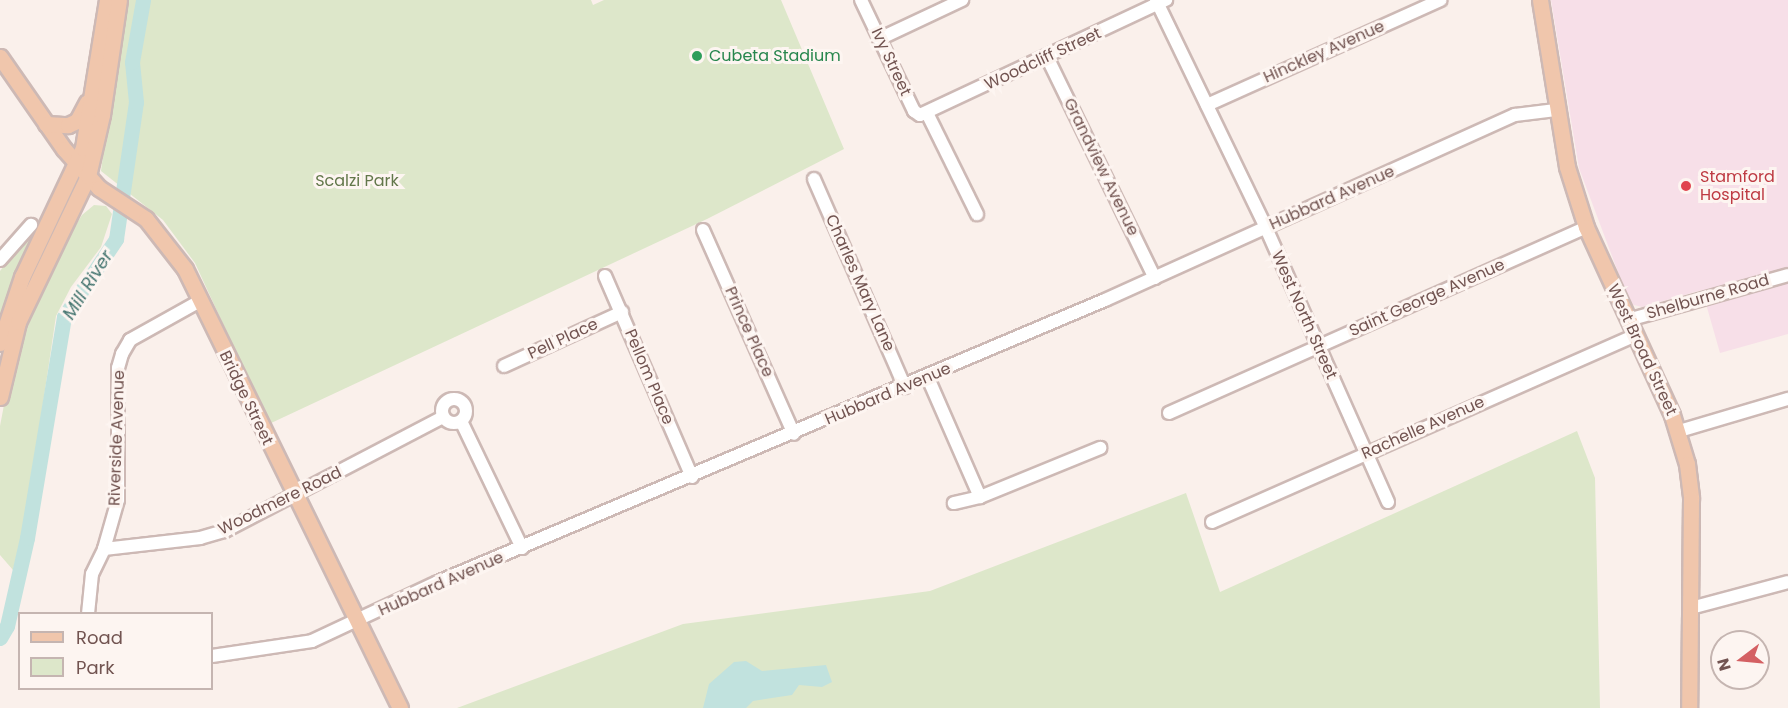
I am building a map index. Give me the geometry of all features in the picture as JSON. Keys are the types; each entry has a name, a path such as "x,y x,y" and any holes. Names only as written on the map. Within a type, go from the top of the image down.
{"main road":[{"path":"0,343 22,277 77,164 88,124 106,0"},
{"path":"0,397 10,344 26,302 88,176 102,115 119,0"},
{"name":"West Broad Street","path":"1540,0 1567,167 1586,227 1678,431 1690,482 1689,708"},
{"name":"Bridge Street","path":"0,57 77,164 110,197 146,219 170,246 200,301 293,497 400,708"},
{"path":"46,124 68,125 77,121 93,85"}],"street":[{"name":"Ivy Street","path":"861,0 914,111 927,113"},
{"path":"879,39 962,0"},
{"name":"Hinckley Avenue","path":"1207,105 1441,0"},
{"name":"West North Street","path":"1160,1 1266,228 1388,502"},
{"name":"Woodcliff Street","path":"927,113 1160,1"},
{"name":"Grandview Avenue","path":"1047,57 1155,278"},
{"name":"Hubbard Avenue","path":"213,656 286,647 357,622 438,582 928,378 1515,115 1556,110"},
{"path":"927,113 977,214"},
{"name":"Charles Mary Lane","path":"814,180 905,387"},
{"path":"0,260 31,225"},
{"name":"Saint George Avenue","path":"1168,413 1586,227"},
{"name":"Prince Place","path":"703,230 794,434"},
{"name":"Shelburne Road","path":"1631,328 1788,275"},
{"name":"Pellom Place","path":"605,276 692,477"},
{"name":"Riverside Avenue","path":"88,612 92,574 104,549 118,500 118,368 122,354 130,340 200,301"},
{"name":"Pell Place","path":"504,366 622,312"},
{"name":"Rachelle Avenue","path":"1212,522 1366,454 1631,328"},
{"path":"928,378 980,497"},
{"path":"1678,431 1788,399"},
{"name":"Woodmere Road","path":"104,549 200,538 225,531 443,417 446,402 458,400 466,409 460,421 522,548"},
{"path":"443,417 451,423 460,421"},
{"path":"954,503 980,497 1100,448"},
{"path":"1691,608 1788,582"}],"shaded area":[{"name":"Stamford Hospital","path":"1551,0 1788,0 1788,334 1720,353 1702,290 1642,307 1630,304 1579,168"}],"green space":[{"name":"Scalzi Park","path":"123,0 591,0 593,5 604,0 781,0 844,149 707,219 269,424 195,263 163,220 101,171"},
{"path":"94,205 106,206 112,214 101,247 71,287 56,316 26,518 13,570 0,555 0,426 14,352 40,282 82,215"},
{"path":"40,220 43,222 0,319 0,271"},
{"path":"1577,431 1595,478 1600,708 457,708 683,624 930,591 1186,493 1220,592"}],"water":[{"path":"746,661 762,671 826,665 832,682 822,687 799,685 792,695 753,701 746,708 703,708 709,684 734,662"}],"waterway":[{"name":"Mill River","path":"0,638 7,626 27,538 64,317 116,239 136,102 132,62 143,0"}],"place":[{"name":"Cubeta Stadium","path":"697,56"},
{"name":"Stamford Hospital","path":"1686,186"}]}
